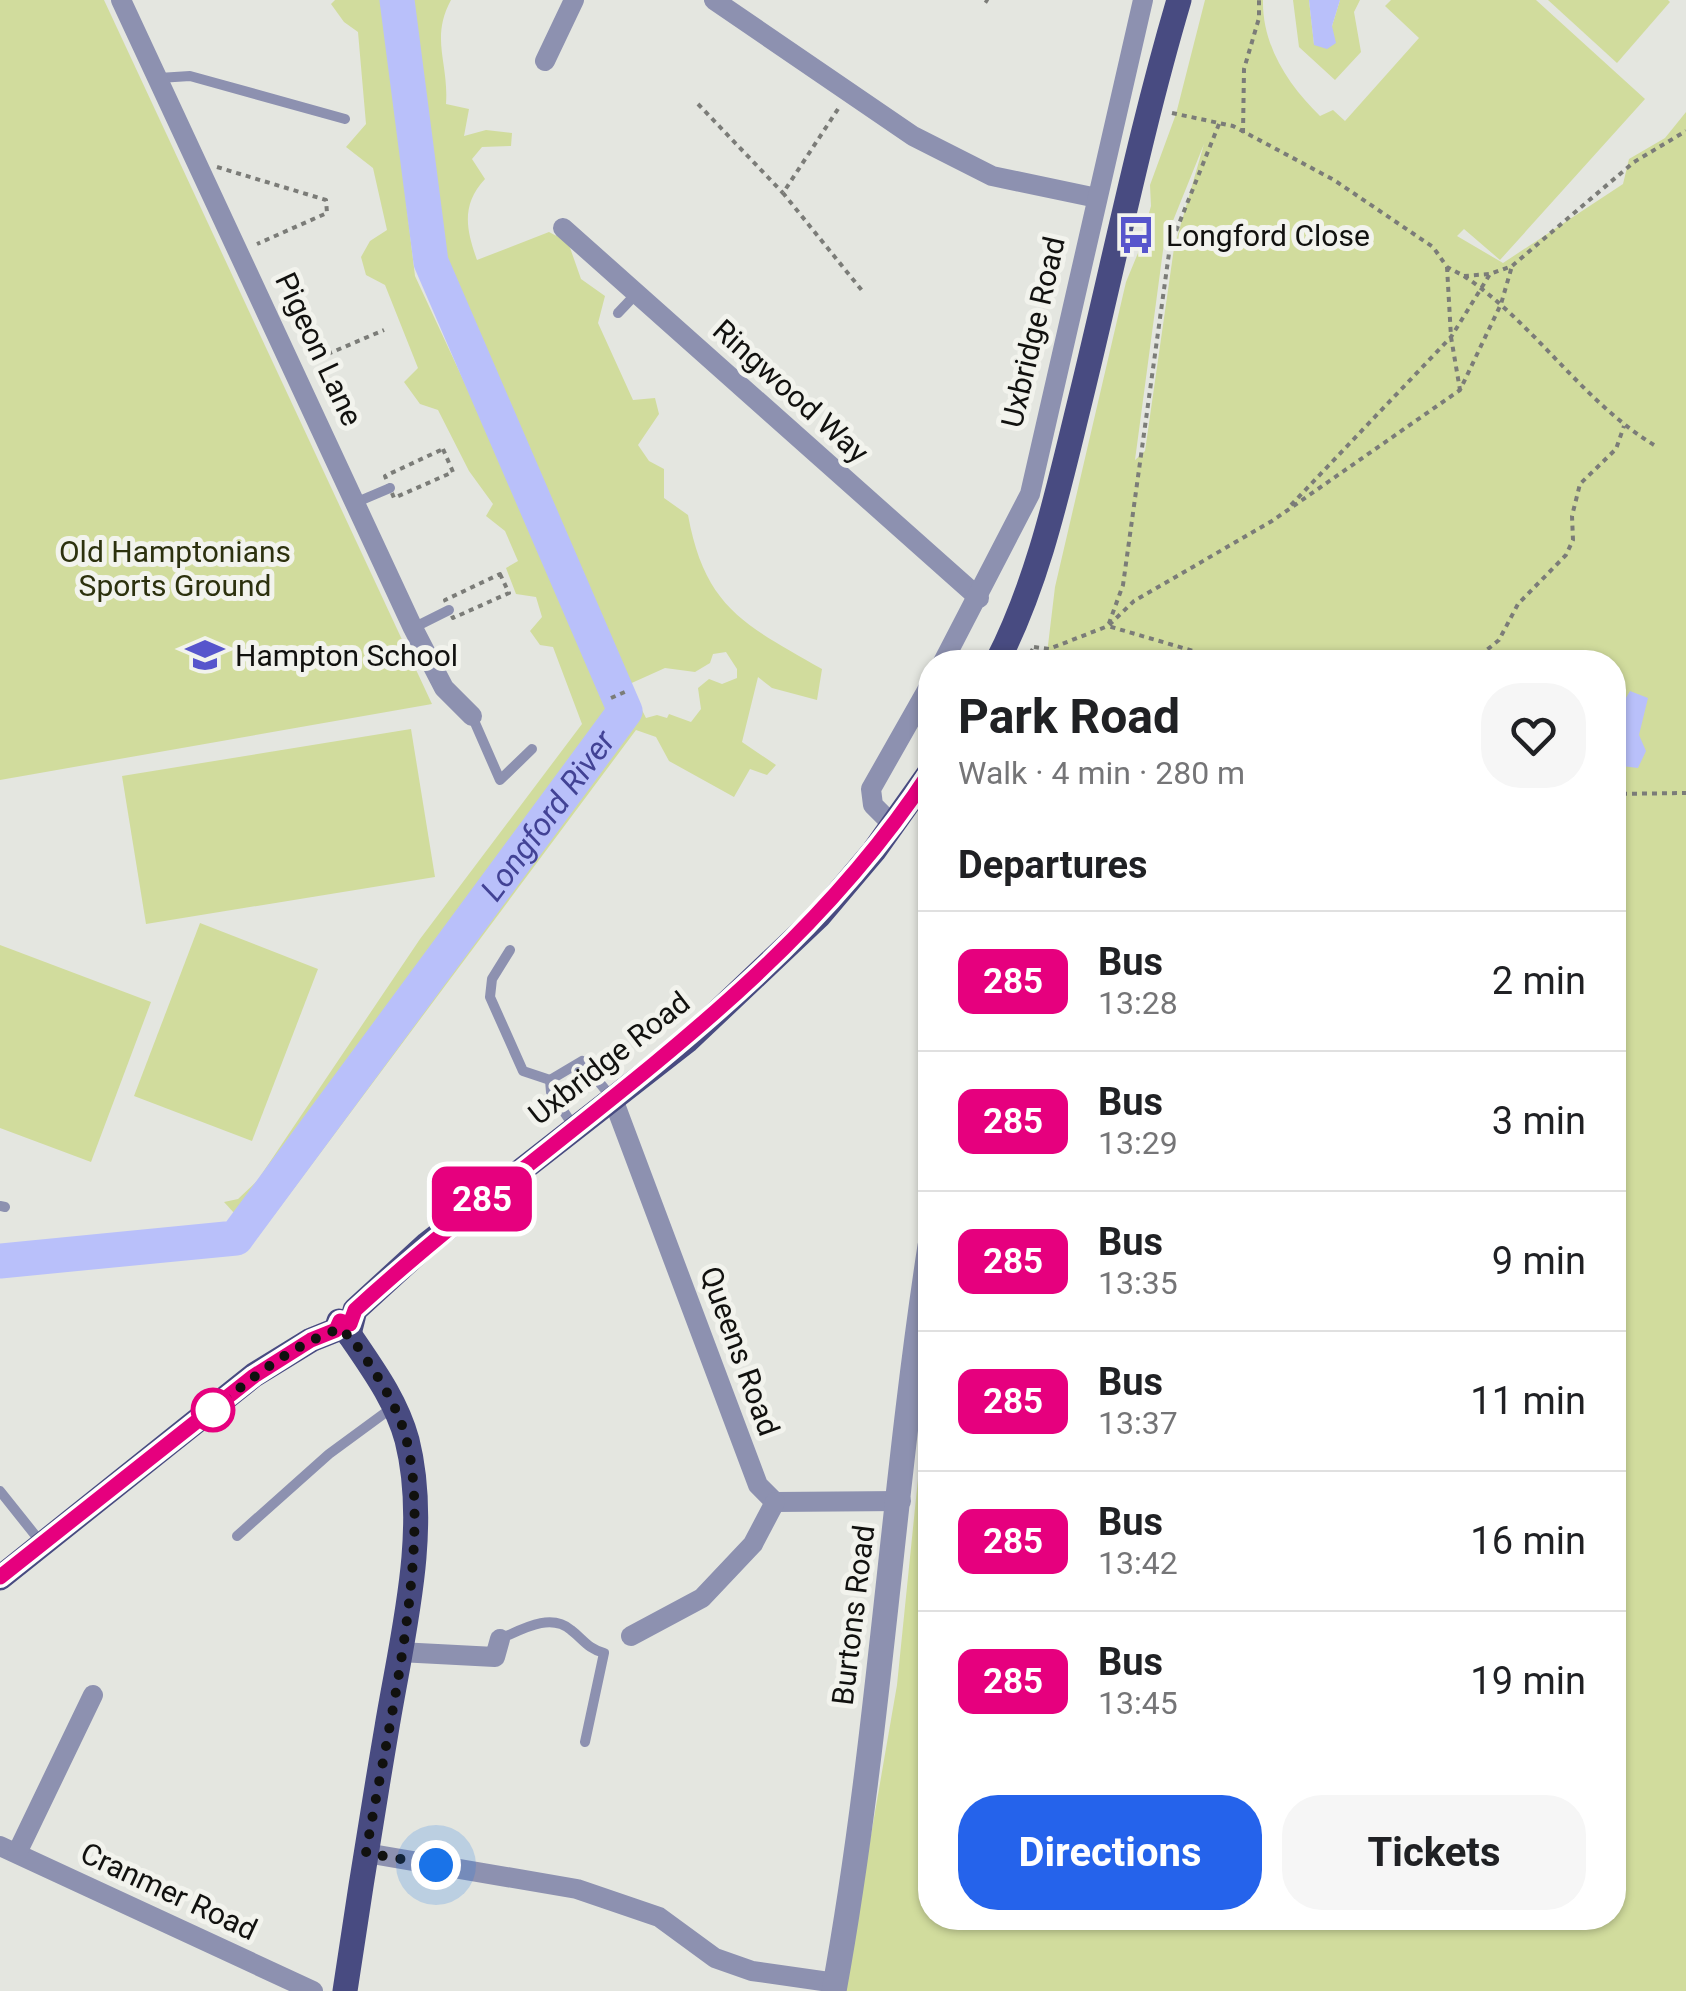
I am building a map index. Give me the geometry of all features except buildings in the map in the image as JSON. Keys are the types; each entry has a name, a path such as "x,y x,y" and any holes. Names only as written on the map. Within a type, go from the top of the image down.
{"main road":[{"name":"Uxbridge Road","path":"1002,650 1033,579 1056,498 1148,104 1179,0"},
{"name":"Uxbridge Road","path":"0,1578 254,1376 311,1340 345,1329 355,1310 427,1244 687,1041 819,916 918,789"},
{"path":"345,1329 394,1407 415,1484 412,1559 400,1652 345,1991"}],"street":[{"name":"Pigeon Lane","path":"121,0 414,628 444,688 472,716"},
{"path":"544,61 572,0"},
{"path":"714,0 913,136 992,176 1097,198"},
{"name":"Uxbridge Road","path":"950,650 1030,494 1143,0"},
{"name":"Ringwood Way","path":"563,228 979,598"},
{"path":"893,825 873,805 870,789 918,706"},
{"name":"Queens Road","path":"612,1099 628,1132 758,1484 775,1502"},
{"name":"Burtons Road","path":"835,1987 901,1501 918,1325"},
{"path":"631,1636 702,1598 753,1544 775,1502 901,1501"},
{"path":"400,1652 495,1657 500,1640"},
{"path":"8,1849 93,1695"},
{"name":"Cranmer Road","path":"8,1849 313,1991"},
{"path":"366,1853 577,1888 659,1917 715,1958 752,1971 835,1987"}],"lane":[{"path":"159,78 190,76 345,119"},
{"path":"618,313 636,294"},
{"path":"357,502 390,488"},
{"path":"414,628 449,610"},
{"path":"472,716 500,780 532,749"},
{"path":"510,950 492,979 490,997 523,1071 550,1080 582,1061 612,1099"},
{"path":"550,1080 550,1092 575,1127"},
{"path":"237,1536 330,1454 394,1407"},
{"path":"0,1491 42,1546"},
{"path":"500,1640 540,1622 567,1626 587,1648 604,1653 586,1742"}],"path":[{"path":"1243,132 1244,69 1259,0"},
{"path":"782,193 849,93"},
{"path":"698,104 782,193 864,293"},
{"path":"1163,113 1243,132 1334,180 1433,247 1447,267 1501,304 1624,426 1654,445"},
{"path":"1108,626 1123,585 1170,246 1219,124"},
{"path":"1464,276 1490,274 1512,266 1634,162 1686,131"},
{"path":"203,171 222,166 326,200 328,213 241,251"},
{"path":"1032,650 1049,649 1108,626 1134,602 1285,512 1460,390 1501,304 1512,266"},
{"path":"1447,267 1451,337 1460,390"},
{"path":"1285,512 1451,337 1490,274"},
{"path":"296,368 384,330"},
{"path":"1487,650 1499,640 1518,604 1566,555 1573,540 1572,516 1580,484 1616,449 1624,426"},
{"path":"444,449 453,472 394,498 390,488 385,476 444,449"},
{"path":"500,574 509,594 453,618 449,610 445,600 500,574"},
{"path":"1108,626 1190,650"},
{"path":"611,698 627,691"},
{"path":"1626,794 1686,793"}],"green space":[{"name":"Old Hamptonians Sports Ground","path":"0,0 104,0 432,704 0,780"},
{"path":"335,0 382,0 415,276 617,711 603,735 612,742 631,708 639,704 646,718 667,718 669,714 691,722 701,709 698,688 709,679 722,684 737,678 737,669 726,652 713,654 710,663 695,672 665,668 625,686 599,616 439,267 406,0 451,0 441,39 446,104 469,109 464,136 486,130 512,133 511,146 482,147 472,159 485,179 472,198 468,218 477,260 549,232 568,242 581,279 605,296 598,323 633,400 655,398 659,414 638,445 649,461 664,469 664,498 688,515 705,572 732,610 750,625 822,669 817,700 772,688 758,677 742,742 776,765 767,775 750,769 734,797 669,761 656,737 636,730 257,1238 224,1202 238,1199 257,1181 420,939 582,724 553,647 540,645 530,631 542,617 536,597 516,594 506,568 518,561 505,531 486,516 493,504 469,471 438,410 420,404 404,382 418,368 385,285 366,275 361,257 370,241 387,230 373,168 346,147 366,124 358,32 344,22 331,4"},
{"path":"1205,0 1263,0 1272,49 1288,78 1320,116 1333,110 1345,121 1419,38 1385,6 1391,0 1536,0 1645,99 1500,260 1464,229 1457,236 1503,263 1623,184 1629,159 1665,138 1686,112 1686,1991 844,1991 897,1685 918,1479 918,1930 1626,1930 1626,650 1047,650 1055,587 1126,282 1151,206 1150,185 1176,114","holes":["1204,144 1174,248 1145,451 1135,460 1164,243"]},
{"path":"1293,0 1309,0 1314,44 1332,26 1340,0 1360,0 1354,12 1361,52 1335,80 1299,47"},
{"path":"1548,0 1668,0 1670,2 1617,63"},
{"path":"411,729 435,877 146,924 122,776"},
{"path":"200,923 318,969 252,1141 134,1096"},
{"path":"0,945 151,1002 91,1162 0,1128"}],"water":[{"path":"1309,0 1340,0 1332,26 1336,43 1327,49 1314,45"},
{"path":"1630,691 1648,698 1639,735 1646,751 1638,768 1626,767 1626,698"}],"waterway":[{"name":"Longford River","path":"0,1261 236,1238 625,711 431,262 397,0"}],"bus line":[{"name":"285","path":"0,1577 131,1478 254,1376 311,1340 336,1330 340,1321 350,1324 355,1310 427,1244 687,1041 819,916 918,789"}],"place":[{"name":"Longford Close","path":"1136,235"},
{"name":"Hampton School","path":"205,655"}],"route":[{"path":"213,1410 206,1416 254,1376 311,1340 336,1330 340,1336 349,1334 388,1392 406,1438 415,1484 412,1559 366,1853 436,1865"}]}
